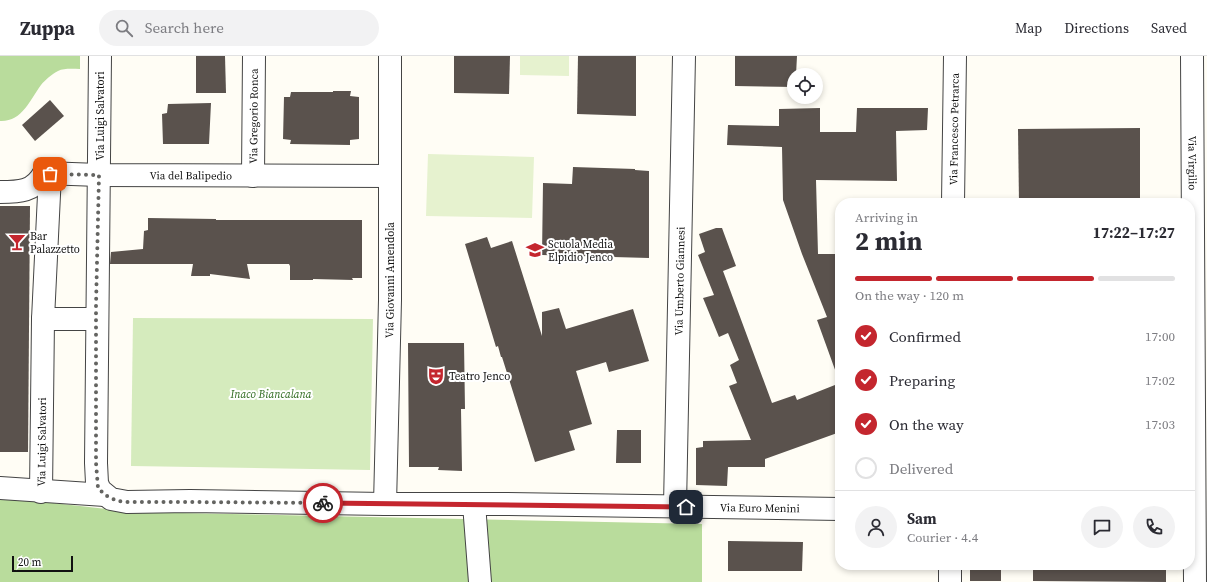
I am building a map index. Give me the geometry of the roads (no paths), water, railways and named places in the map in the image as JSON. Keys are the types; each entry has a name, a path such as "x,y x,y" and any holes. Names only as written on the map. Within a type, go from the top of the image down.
{"street":[{"name":"Via Luigi Salvatori","path":"100,56 96,319 96,463 98,488 105,495"},
{"name":"Via Gregorio Ronca","path":"253,176 254,56"},
{"name":"Via Giovanni Amendola","path":"385,504 390,300 390,56"},
{"name":"Via Umberto Giannesi","path":"675,506 684,56"},
{"name":"Via Francesco Petrarca","path":"953,198 956,56"},
{"name":"Via Virgilio","path":"1192,56 1194,198"},
{"path":"0,192 15,192 27,189 36,185 44,173 50,174"},
{"name":"Via Luigi Salvatori","path":"41,492 43,319 50,174"},
{"name":"Via del Balipedio","path":"50,174 390,176"},
{"path":"43,319 96,319"},
{"name":"Via Virgilio","path":"1195,331 1197,514 1196,582"},
{"name":"Via Euro Menini","path":"0,488 41,492 105,495 117,501 127,502 474,504 835,509"},
{"path":"474,504 480,582"},
{"path":"950,570 950,582"}],"place":[{"name":"Bar Palazzetto","path":"17,242"},
{"name":"Scuola Media Elpidio Jenco","path":"535,250"},
{"name":"Teatro Jenco","path":"436,376"}],"park label":[{"name":"Inaco Biancalana","path":"271,394"}]}
